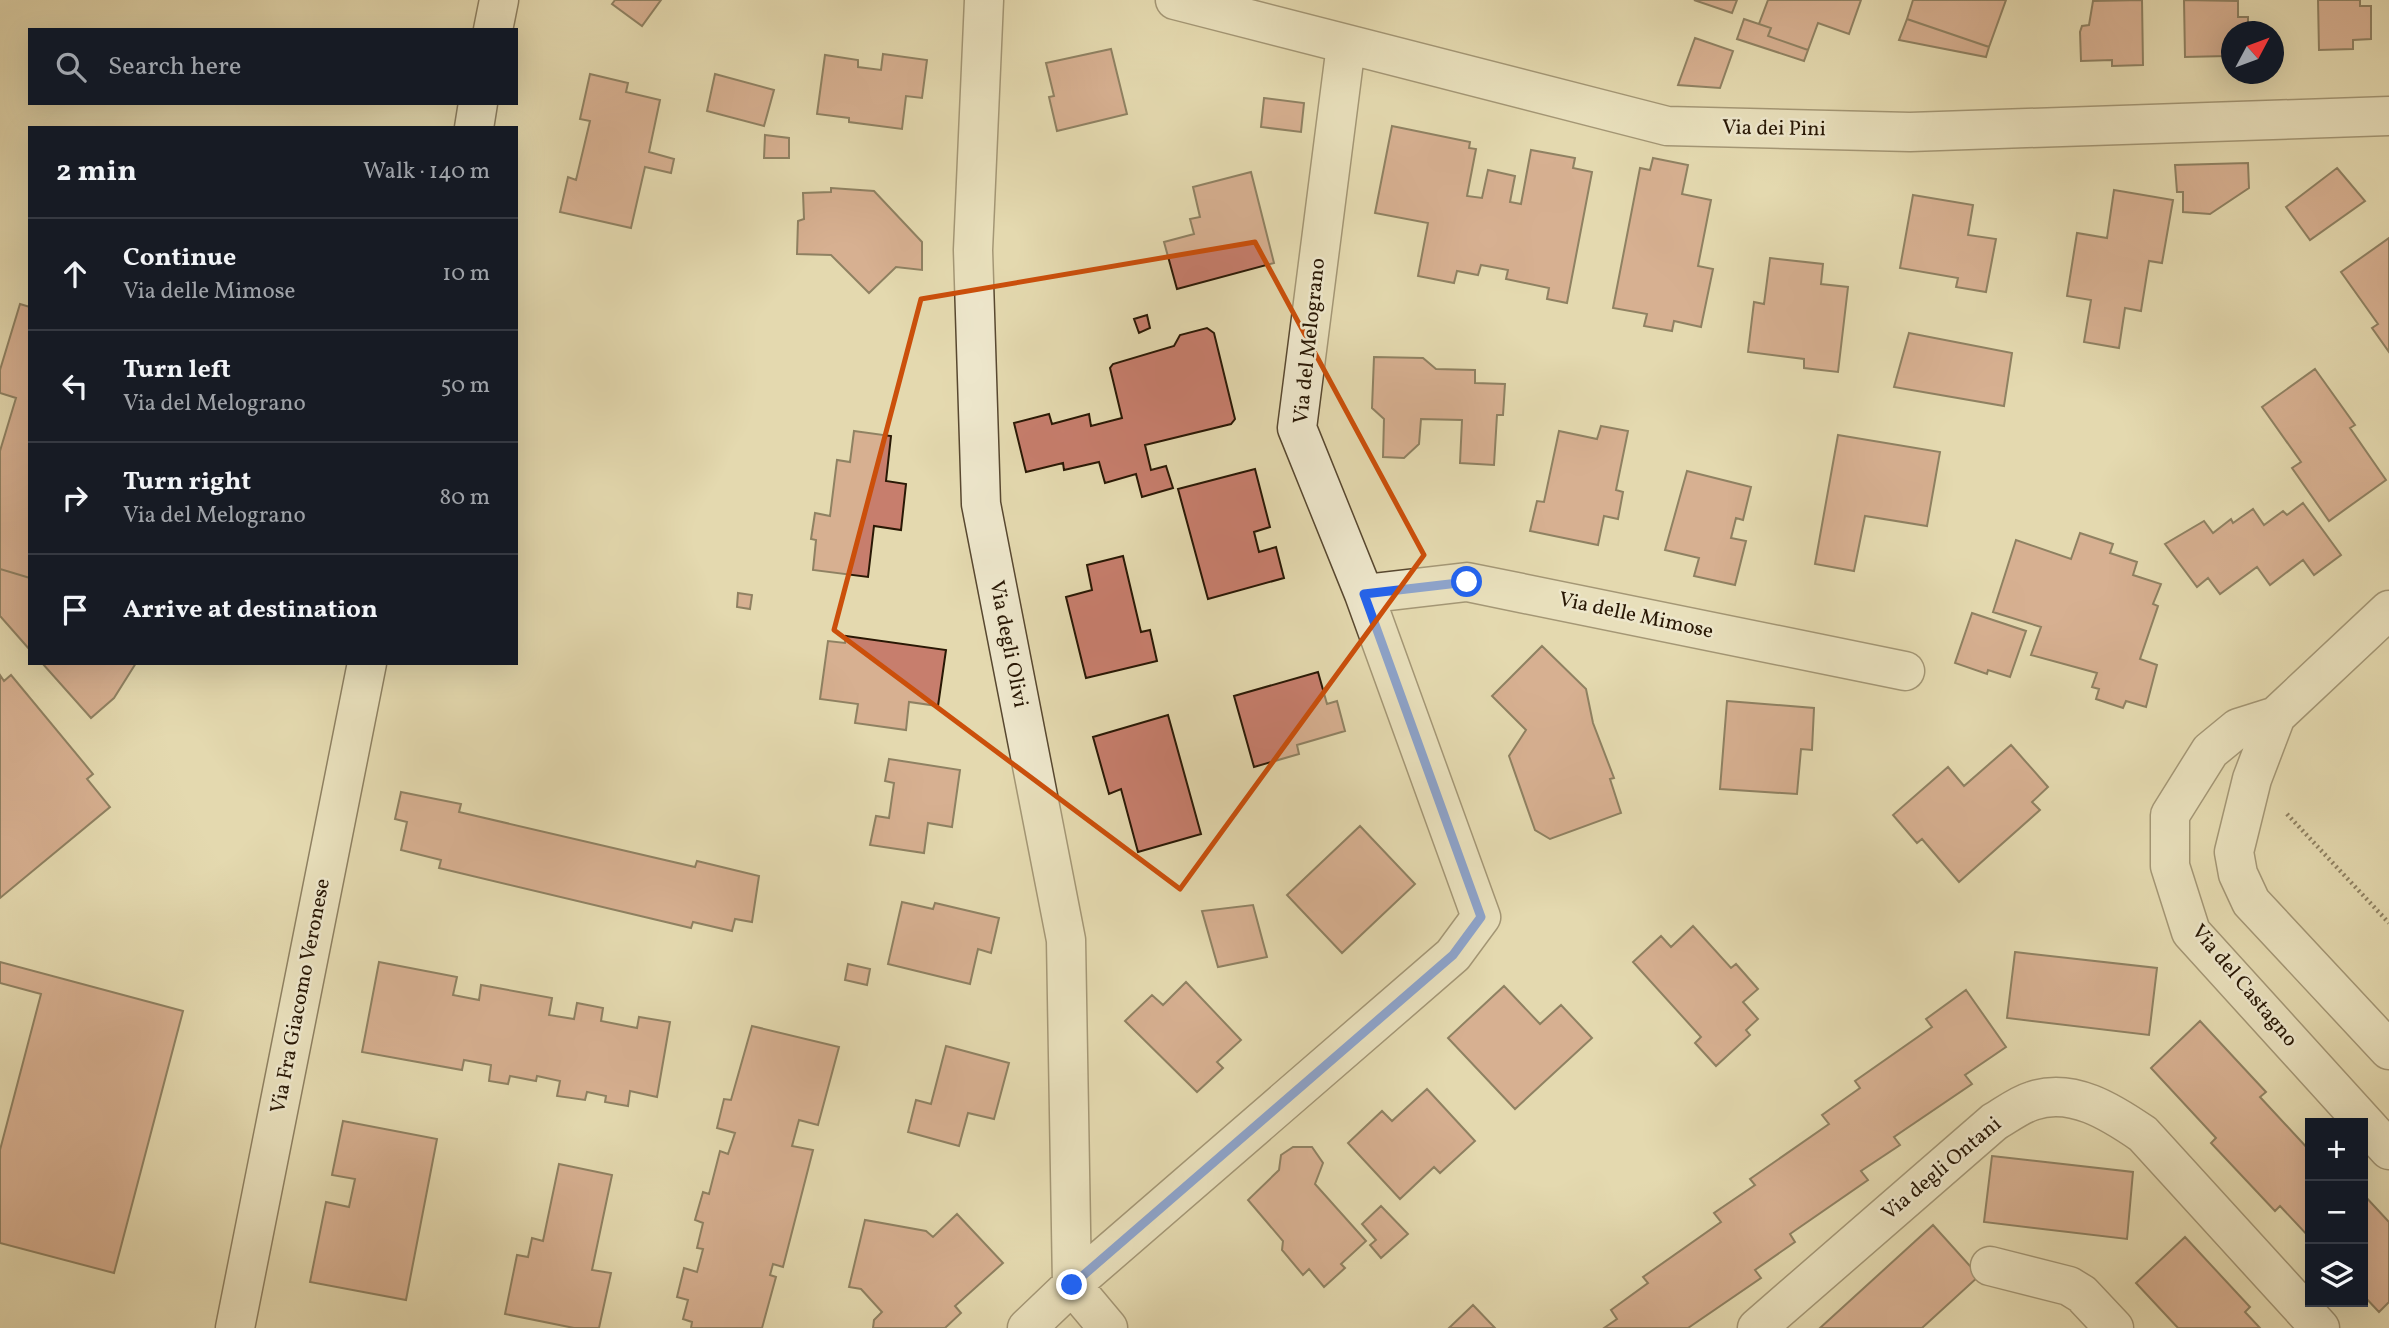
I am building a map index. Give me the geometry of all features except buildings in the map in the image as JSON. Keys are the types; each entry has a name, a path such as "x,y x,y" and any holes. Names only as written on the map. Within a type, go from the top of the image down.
{"street":[{"path":"493,28 499,0"},
{"name":"Via degli Olivi","path":"984,0 974,250 981,504 1066,940 1072,1285"},
{"name":"Via dei Pini","path":"1175,0 1667,126 1910,132 2389,116"},
{"name":"Via del Melograno","path":"1027,1328 1072,1285 1453,955 1481,917 1364,594 1297,428 1346,45"},
{"path":"474,126 478,105"},
{"name":"Via delle Mimose","path":"1364,594 1467,582 1905,671"},
{"name":"Via del Castagno","path":"2389,610 2276,716 2238,728 2210,751 2170,815 2170,866 2191,932 2389,1150"},
{"name":"Via Fra Giacomo Veronese","path":"235,1328 367,665"},
{"name":"Via del Castagno","path":"2276,716 2252,779 2234,852 2238,874 2251,902 2389,1050"},
{"name":"Via degli Ontani","path":"1757,1328 1994,1122 2033,1101 2059,1097 2083,1101 2111,1112 2143,1134 2320,1328"},
{"path":"1990,1266 2069,1286 2082,1294 2114,1328"},
{"path":"1072,1285 1108,1328"}],"path":[{"path":"2280,806 2389,923"}],"highlighted area":[{"path":"1255,242 1424,555 1180,889 834,630 921,299"}],"route":[{"path":"1072,1285 1453,955 1481,917 1364,594 1467,582"}]}
